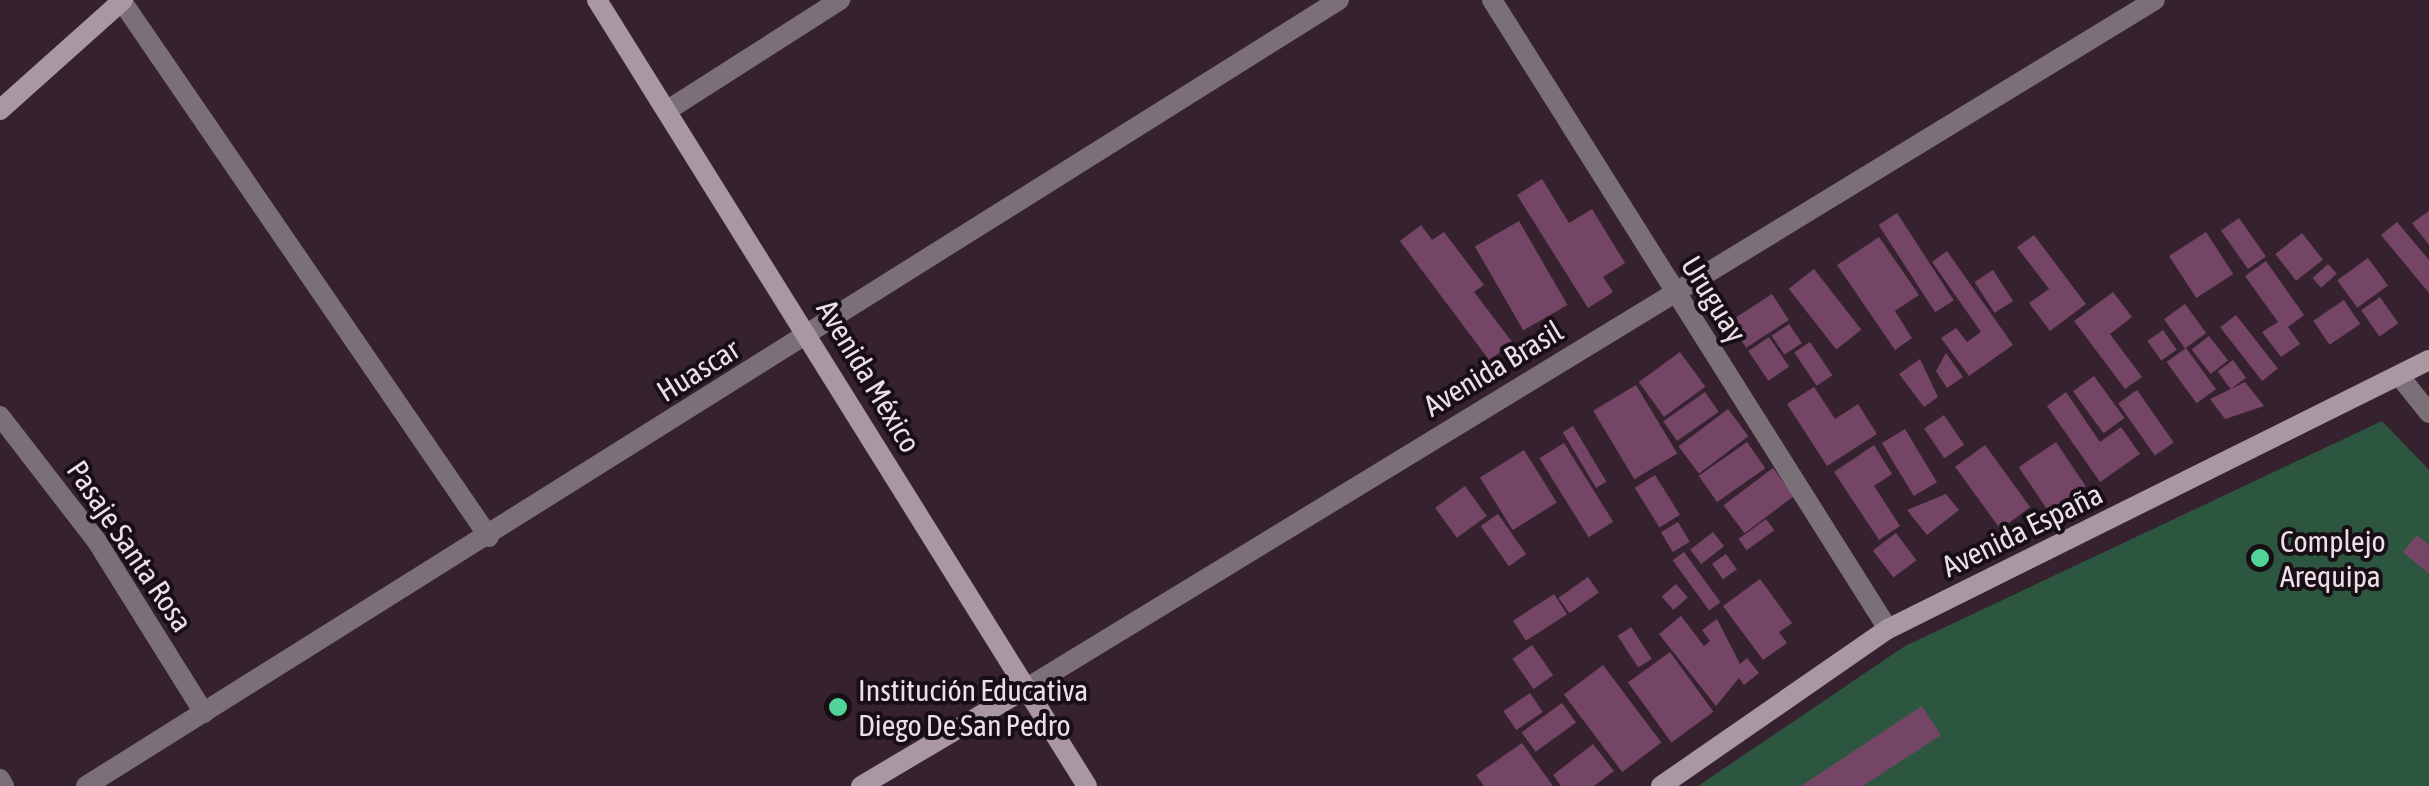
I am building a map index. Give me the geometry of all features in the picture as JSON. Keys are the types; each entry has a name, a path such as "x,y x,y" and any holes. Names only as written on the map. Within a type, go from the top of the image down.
{"street":[{"path":"0,110 122,0 489,537"},
{"name":"Avenida México","path":"597,0 671,108 1087,786"},
{"path":"671,108 840,0"},
{"name":"Huascar","path":"86,786 489,537 1339,0"},
{"name":"Uruguay","path":"1492,0 1888,629"},
{"name":"Avenida Brasil","path":"861,786 2155,0"},
{"name":"Avenida España","path":"1661,786 1888,629 2401,378 2429,360"},
{"path":"2401,378 2429,414"},
{"name":"Pasaje Santa Rosa","path":"0,416 96,540 204,713"},
{"path":"0,779 4,786"}],"green space":[{"name":"Complejo Arequipa","path":"2382,421 2429,470 2429,786 1698,786 1905,646"}],"building":[{"path":"1542,179 1569,223 1592,209 1625,263 1603,277 1613,292 1588,308 1517,195"},
{"path":"2429,211 2429,245 2412,223"},
{"path":"1897,213 1954,300 1935,312 1879,225"},
{"path":"2239,218 2266,257 2248,269 2221,231"},
{"path":"1519,221 1568,305 1523,331 1475,246"},
{"path":"2397,222 2429,260 2429,293 2381,235"},
{"path":"1421,225 1432,240 1444,232 1484,285 1474,292 1513,343 1489,360 1400,241"},
{"path":"2206,232 2233,274 2196,298 2169,256"},
{"path":"2302,233 2323,260 2296,281 2275,254"},
{"path":"2034,235 2086,304 2050,331 2029,303 2049,289 2017,247"},
{"path":"1879,237 1919,295 1895,311 1912,338 1895,350 1837,265"},
{"path":"1947,251 2013,345 1969,376 1941,338 1956,328 1967,342 1981,332 1932,262"},
{"path":"2368,258 2388,286 2357,308 2337,280"},
{"path":"2266,261 2304,315 2288,327 2300,344 2281,357 2262,332 2278,322 2245,276"},
{"path":"2328,264 2337,274 2321,288 2312,278"},
{"path":"1814,269 1861,330 1836,349 1789,289"},
{"path":"1993,270 2013,301 1995,313 1975,282"},
{"path":"2113,292 2132,317 2110,334 2142,377 2125,389 2074,321"},
{"path":"1772,294 1789,320 1746,348 1729,322"},
{"path":"2380,297 2398,323 2380,336 2361,310"},
{"path":"2344,300 2360,324 2330,345 2313,321"},
{"path":"2185,304 2206,333 2185,348 2164,319"},
{"path":"2236,315 2278,369 2262,381 2220,327"},
{"path":"1789,324 1802,343 1784,355 1772,336"},
{"path":"2163,330 2177,350 2161,361 2147,341"},
{"path":"2209,336 2228,360 2211,374 2192,350"},
{"path":"1769,337 1789,367 1768,381 1748,351"},
{"path":"1810,342 1832,375 1817,386 1794,353"},
{"path":"2186,348 2216,389 2197,403 2167,362"},
{"path":"1680,352 1705,387 1664,417 1639,382"},
{"path":"1946,353 1963,377 1947,388 1936,371"},
{"path":"1920,359 1938,397 1924,407 1899,374"},
{"path":"2233,360 2246,378 2231,389 2218,371"},
{"path":"2094,376 2125,418 2104,433 2073,391"},
{"path":"2245,382 2264,406 2225,419 2210,399"},
{"path":"1636,385 1677,454 1634,479 1593,411"},
{"path":"1814,387 1835,419 1858,404 1877,434 1827,466 1787,404"},
{"path":"2137,390 2174,442 2155,456 2118,403"},
{"path":"1705,392 1719,412 1677,441 1663,421"},
{"path":"2066,392 2100,442 2121,427 2140,454 2100,482 2047,406"},
{"path":"1728,409 1748,436 1699,473 1678,446"},
{"path":"1944,415 1964,445 1944,458 1924,428"},
{"path":"1573,426 1606,482 1596,488 1563,432"},
{"path":"1905,429 1937,482 1914,496 1882,443"},
{"path":"1747,442 1765,468 1717,502 1699,476"},
{"path":"2056,442 2086,486 2048,511 2019,467"},
{"path":"1564,443 1613,522 1589,537 1539,458"},
{"path":"1874,445 1892,474 1874,486 1900,526 1879,540 1834,472"},
{"path":"1985,445 2030,507 2000,529 1955,467"},
{"path":"1524,450 1557,503 1513,530 1480,478"},
{"path":"1773,468 1794,496 1745,533 1723,505"},
{"path":"1655,475 1680,515 1660,528 1635,488"},
{"path":"1465,486 1487,516 1457,538 1435,508"},
{"path":"1946,494 1959,510 1927,535 1907,510"},
{"path":"1498,514 1526,554 1509,566 1481,526"},
{"path":"1766,519 1774,530 1747,550 1738,539"},
{"path":"1678,522 1690,542 1673,552 1661,532"},
{"path":"1713,532 1724,546 1701,564 1690,550"},
{"path":"1896,533 1916,560 1893,578 1873,550"},
{"path":"2417,535 2429,545 2429,574 2403,552"},
{"path":"1684,552 1720,602 1709,610 1673,560"},
{"path":"1726,554 1737,570 1723,579 1712,564"},
{"path":"1588,577 1599,593 1569,613 1559,598"},
{"path":"1760,579 1792,623 1779,632 1787,643 1763,660 1723,606"},
{"path":"1676,584 1688,598 1673,610 1662,596"},
{"path":"1554,594 1567,614 1526,641 1513,621"},
{"path":"1681,616 1704,646 1710,641 1702,630 1717,619 1740,664 1747,658 1759,673 1744,685 1739,678 1716,706 1659,634"},
{"path":"1631,627 1652,659 1638,668 1618,636"},
{"path":"1532,645 1553,675 1534,689 1512,659"},
{"path":"1670,652 1713,712 1671,742 1628,683"},
{"path":"1603,665 1661,742 1622,772 1564,694"},
{"path":"1530,693 1543,712 1516,730 1503,711"},
{"path":"1562,703 1576,722 1536,752 1522,732"},
{"path":"1922,706 1941,735 1863,786 1801,786"},
{"path":"1522,743 1553,786 1484,786 1476,775"},
{"path":"1593,744 1614,771 1594,786 1561,786 1553,775"}],"place":[{"name":"Complejo Arequipa","path":"2260,558"},
{"name":"Institución Educativa Diego De San Pedro","path":"838,707"}]}
